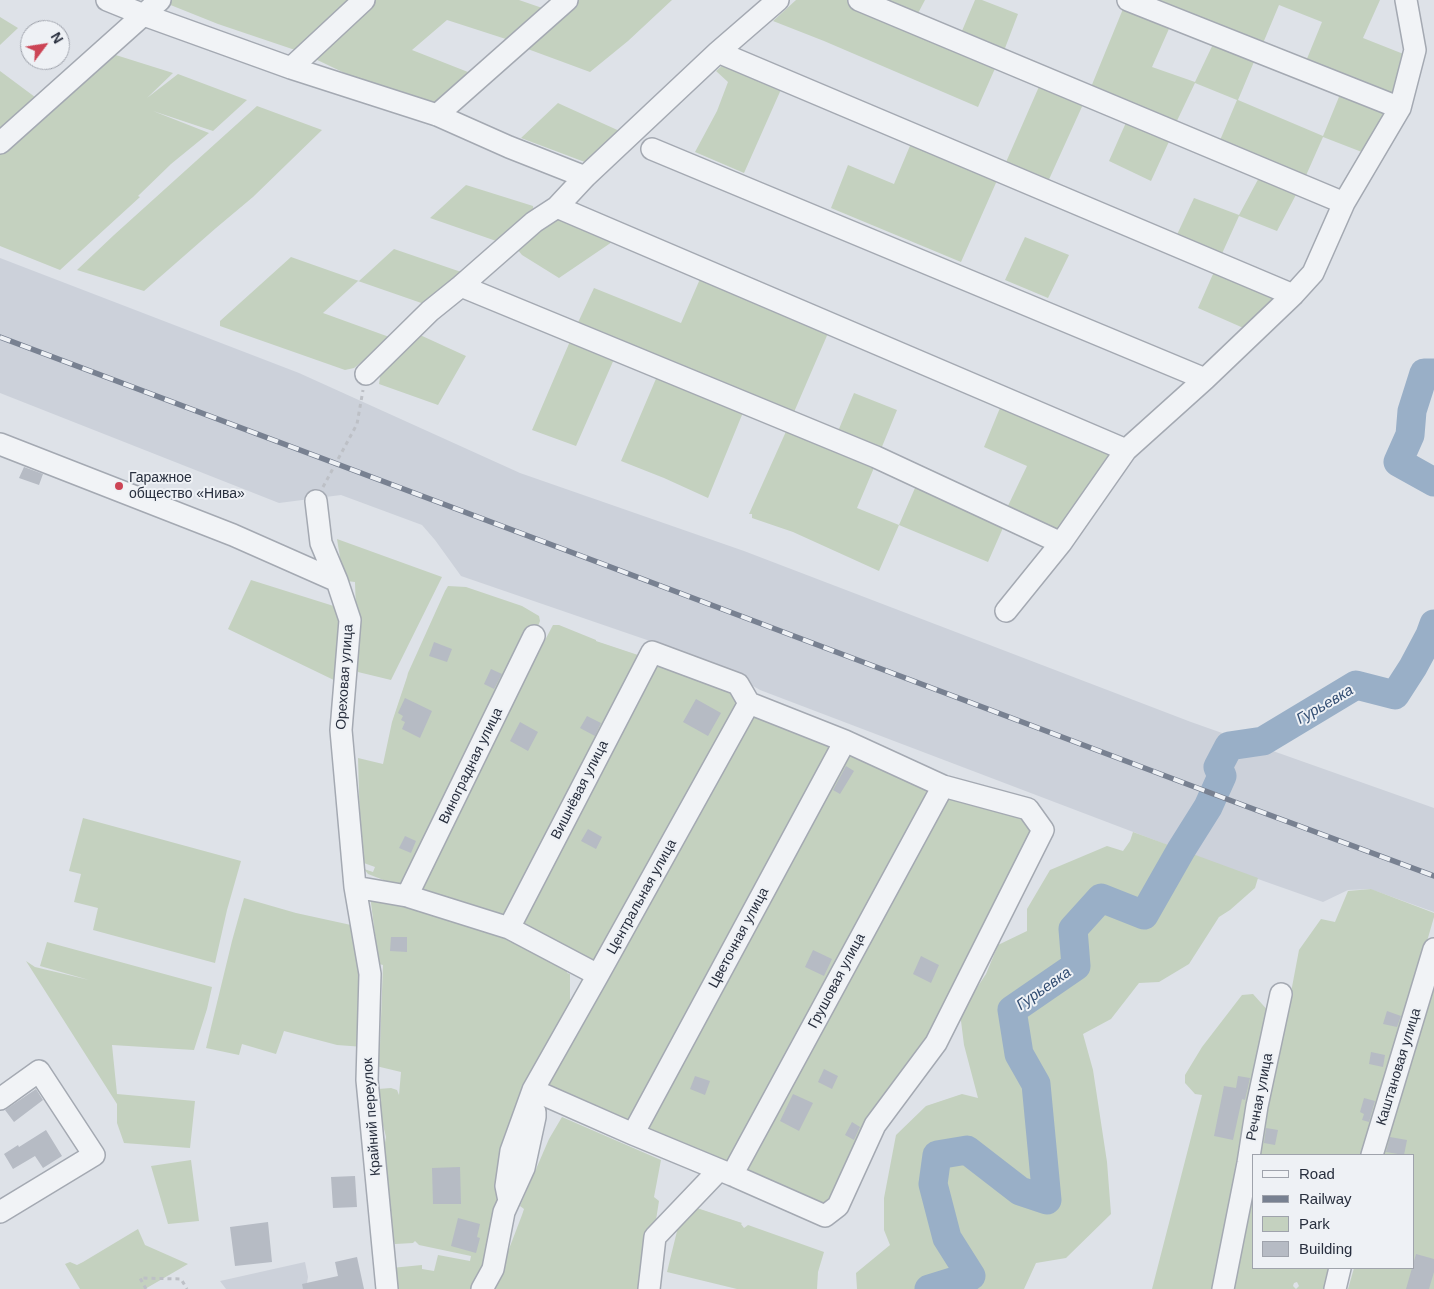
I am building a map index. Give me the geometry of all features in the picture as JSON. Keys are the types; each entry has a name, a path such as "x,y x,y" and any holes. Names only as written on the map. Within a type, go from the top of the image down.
{"street":[{"path":"107,0 291,68 437,115 509,147 585,177"},
{"path":"0,143 160,0"},
{"path":"291,68 364,0"},
{"path":"437,115 567,0"},
{"path":"366,374 430,311 534,222 557,207 585,177 718,52 778,0"},
{"path":"859,0 1344,203"},
{"path":"1128,0 1400,108"},
{"path":"1006,611 1061,543 1126,450 1205,379 1293,295 1313,273 1344,203 1400,108 1415,50 1406,0"},
{"path":"718,52 1293,295"},
{"path":"652,148 1205,379"},
{"path":"557,207 1126,450"},
{"path":"461,286 876,457 1061,543"},
{"path":"0,444 233,535 337,581"},
{"name":"Ореховая улица","path":"316,501 321,543 337,581 350,620 341,730 356,887"},
{"name":"Виноградная улица","path":"407,896 534,636"},
{"name":"Вишнёвая улица","path":"509,928 652,652 738,684 749,703"},
{"path":"482,1289 493,1270 504,1212 524,1168 535,1117 533,1090 825,1216 838,1206 875,1125 936,1043 1043,830 1028,809 943,786 845,741 749,703"},
{"name":"Центральная улица","path":"533,1090 749,703"},
{"name":"Цветочная улица","path":"633,1134 845,741"},
{"name":"Грушовая улица","path":"649,1289 655,1237 726,1173 943,786"},
{"path":"356,887 407,896 509,928 598,975"},
{"name":"Крайний переулок","path":"356,887 370,974 367,1080 387,1289"},
{"name":"Каштановая улица","path":"1372,1154 1434,949"},
{"name":"Речная улица","path":"1223,1289 1248,1163 1257,1106 1281,994"},
{"path":"0,1099 39,1071 94,1155 0,1212"},
{"path":"1334,1289 1340,1269"}],"path":[{"path":"316,501 357,424 366,374"},
{"path":"146,1289 140,1278 181,1279 187,1289"}],"shaded area":[{"path":"0,258 299,373 520,473 744,551 1191,722 1434,808 1434,912 1370,889 1348,890 1323,902 1241,873 760,690 711,662 461,576 422,525 341,495 279,503 0,393"},
{"path":"305,1262 308,1277 306,1289 226,1289 220,1281"}],"green space":[{"path":"166,0 361,0 301,52 218,24 163,2"},
{"path":"373,0 519,0 548,10 512,41 447,20 412,50 473,74 438,107 376,88 311,57"},
{"path":"579,0 672,0 628,41 590,72 525,48"},
{"path":"796,0 847,0 997,64 978,107 773,21"},
{"path":"873,0 925,0 915,19"},
{"path":"975,0 982,0 1018,14 1002,56 959,38"},
{"path":"1139,0 1380,0 1363,38 1406,55 1397,98 1304,66 1322,22 1279,5 1261,48"},
{"path":"1125,4 1172,22 1152,67 1195,82 1215,40 1256,57 1238,100 1323,136 1341,92 1385,110 1367,154 1323,137 1304,180 1218,145 1237,100 1195,83 1174,127 1089,92"},
{"path":"0,17 18,28 0,45"},
{"path":"103,51 173,73 147,98 178,74 247,100 213,131 153,111 209,133 171,164 138,196 140,197 60,270 0,246 0,149"},
{"path":"725,63 783,85 744,173 695,152 717,111 728,82 716,71"},
{"path":"0,71 39,100 0,135"},
{"path":"1041,82 1085,100 1046,186 1003,169"},
{"path":"558,103 624,133 590,164 521,138"},
{"path":"257,106 322,130 253,197 144,291 77,270 114,235"},
{"path":"1128,118 1172,135 1151,181 1109,161"},
{"path":"912,141 999,176 961,262 831,208 848,165 894,184"},
{"path":"1262,172 1299,189 1277,231 1239,216 1220,258 1175,239 1194,198 1239,215"},
{"path":"466,185 533,206 534,213 502,243 430,218"},
{"path":"557,215 609,235 612,242 559,278 522,255 517,249"},
{"path":"1025,237 1069,255 1048,298 1005,280"},
{"path":"394,249 467,274 430,306 358,281 323,313 392,338 354,368 345,370 220,326 220,321 291,257 359,281"},
{"path":"1217,265 1276,296 1248,330 1198,308"},
{"path":"700,279 829,331 791,419 575,329 594,288 681,323"},
{"path":"420,335 466,356 438,405 379,384 381,371"},
{"path":"571,339 615,357 576,446 532,430"},
{"path":"658,374 744,410 708,498 621,461"},
{"path":"854,393 897,410 879,454 836,436"},
{"path":"1002,403 1110,449 1113,458 1059,532 1006,510 1027,466 984,447"},
{"path":"788,427 876,463 857,508 899,525 879,571 793,532 752,518 752,514 749,514"},
{"path":"918,481 1006,521 988,562 899,525"},
{"path":"337,539 442,577 391,680 358,672 355,582 346,581 343,576"},
{"path":"251,580 340,608 340,683 228,629"},
{"path":"448,586 466,587 522,606 539,616 540,621 534,637 407,880 399,886 368,874 364,869 373,872 375,867 361,862 358,758 383,764 392,722 408,673"},
{"path":"553,625 559,625 596,641 641,656 505,918 419,891 478,767"},
{"path":"655,661 729,685 742,701 597,961 592,962 591,959 586,959 569,950 570,948 519,925"},
{"path":"748,712 836,747 630,1125 550,1091 546,1081"},
{"path":"845,752 933,788 730,1167 642,1130"},
{"path":"944,794 987,810 990,806 1037,824 975,959 823,1209 739,1173"},
{"path":"83,818 241,861 215,963 93,930 98,908 74,902 81,874 69,871"},
{"path":"1133,832 1258,878 1255,888 1219,917 1189,964 1159,982 1139,983 1111,1019 1083,1034 1093,1070 1107,1162 1111,1214 1066,1258 1036,1263 1024,1289 857,1289 856,1273 890,1245 884,1230 884,1198 896,1135 926,1106 962,1094 978,1098 964,1045 960,1013 986,974 998,945 1027,931 1027,909 1050,870 1107,846 1123,851 1130,841"},
{"path":"1371,889 1434,913 1371,1154 1255,1154 1280,1029 1292,987 1299,950 1321,919 1335,922 1348,891"},
{"path":"370,895 487,926 566,964 567,973 570,974 570,999 574,1000 475,1289 394,1289 391,1268 422,1265 422,1269 434,1271 438,1255 470,1261 471,1256 419,1245 415,1241 413,1243 395,1244 394,1241 387,1242 382,1159 386,1137 379,1109 378,1089 391,1088 397,1090 399,1095 401,1072 376,1066 380,1045 383,965 379,964 378,959"},
{"path":"244,898 296,913 351,925 360,973 364,1047 337,1045 284,1031 276,1054 242,1044 239,1055 206,1048"},
{"path":"47,942 212,987 194,1050 112,1045 117,1094 195,1101 190,1148 124,1143 117,1123 117,1104 26,961 35,967 89,980 40,966"},
{"path":"1434,972 1434,1289 1348,1289 1354,1269 1414,1269 1414,1154 1384,1154"},
{"path":"1253,994 1271,1014 1219,1289 1152,1289 1202,1095 1195,1094 1185,1083 1185,1075 1202,1047 1242,995"},
{"path":"562,1117 661,1160 654,1197 659,1201 645,1289 489,1289 499,1275 522,1215 524,1209 520,1206 549,1139"},
{"path":"191,1160 199,1221 168,1224 151,1166"},
{"path":"1252,1172 1252,1269 1341,1269 1335,1289 1296,1289 1230,1289","holes":["1297,1282 1299,1286 1296,1289 1293,1286"]},
{"path":"697,1208 742,1223 744,1228 748,1225 824,1252 818,1272 817,1289 737,1289 667,1272 678,1227"},
{"path":"138,1229 145,1245 188,1264 145,1289 80,1289 65,1264 70,1262 77,1265"}],"building":[{"path":"24,467 43,474 39,485 19,478"},
{"path":"434,642 452,649 447,662 429,656"},
{"path":"491,669 502,674 494,689 484,684"},
{"path":"405,698 432,711 420,738 402,729 405,722 401,720 403,716 398,713"},
{"path":"696,699 721,713 708,736 683,722"},
{"path":"587,716 601,723 595,736 580,728"},
{"path":"520,722 538,732 528,751 510,741"},
{"path":"846,766 854,771 840,794 833,790"},
{"path":"588,829 602,837 596,849 581,841"},
{"path":"405,836 416,841 411,853 399,848"},
{"path":"391,937 407,937 407,952 390,951"},
{"path":"813,950 832,959 824,976 805,967"},
{"path":"921,956 939,965 931,983 913,974"},
{"path":"1387,1011 1401,1016 1397,1027 1383,1024"},
{"path":"1371,1052 1385,1055 1383,1067 1369,1064"},
{"path":"824,1069 838,1076 832,1089 818,1082"},
{"path":"695,1076 710,1081 705,1095 690,1089"},
{"path":"1238,1076 1250,1078 1245,1100 1242,1099 1233,1140 1214,1136 1224,1086 1236,1088"},
{"path":"36,1089 43,1100 14,1122 5,1110"},
{"path":"793,1094 813,1103 799,1131 780,1121"},
{"path":"1364,1098 1375,1101 1369,1122 1362,1120 1364,1114 1360,1112"},
{"path":"852,1122 860,1127 854,1140 845,1135"},
{"path":"1266,1128 1278,1130 1275,1145 1264,1143"},
{"path":"46,1130 62,1156 43,1168 35,1156 13,1169 4,1154"},
{"path":"1390,1137 1407,1140 1404,1154 1386,1152"},
{"path":"460,1167 461,1204 433,1204 432,1168"},
{"path":"355,1176 357,1207 333,1208 331,1177"},
{"path":"458,1218 480,1224 477,1237 480,1238 476,1253 451,1246"},
{"path":"268,1222 272,1262 235,1266 230,1227"},
{"path":"1416,1254 1434,1259 1434,1272 1429,1289 1406,1289 1412,1269 1414,1269"},
{"path":"357,1257 364,1289 303,1289 302,1284 338,1276 335,1262"}],"waterway":[{"name":"Гурьевка","path":"1434,373 1424,373 1412,411 1410,435 1398,462 1434,482"},
{"name":"Гурьевка","path":"929,1289 971,1276 947,1238 933,1184 937,1155 967,1150 1020,1191 1047,1200 1036,1084 1019,1054 1012,1010 1076,966 1073,929 1101,898 1144,915 1208,807 1222,776 1218,767 1229,746 1263,741 1356,685 1395,695 1413,667 1434,624"}],"railway":[{"path":"0,337 1434,876"}],"place":[{"name":"Гаражное общество «Нива»","path":"119,486"}]}
